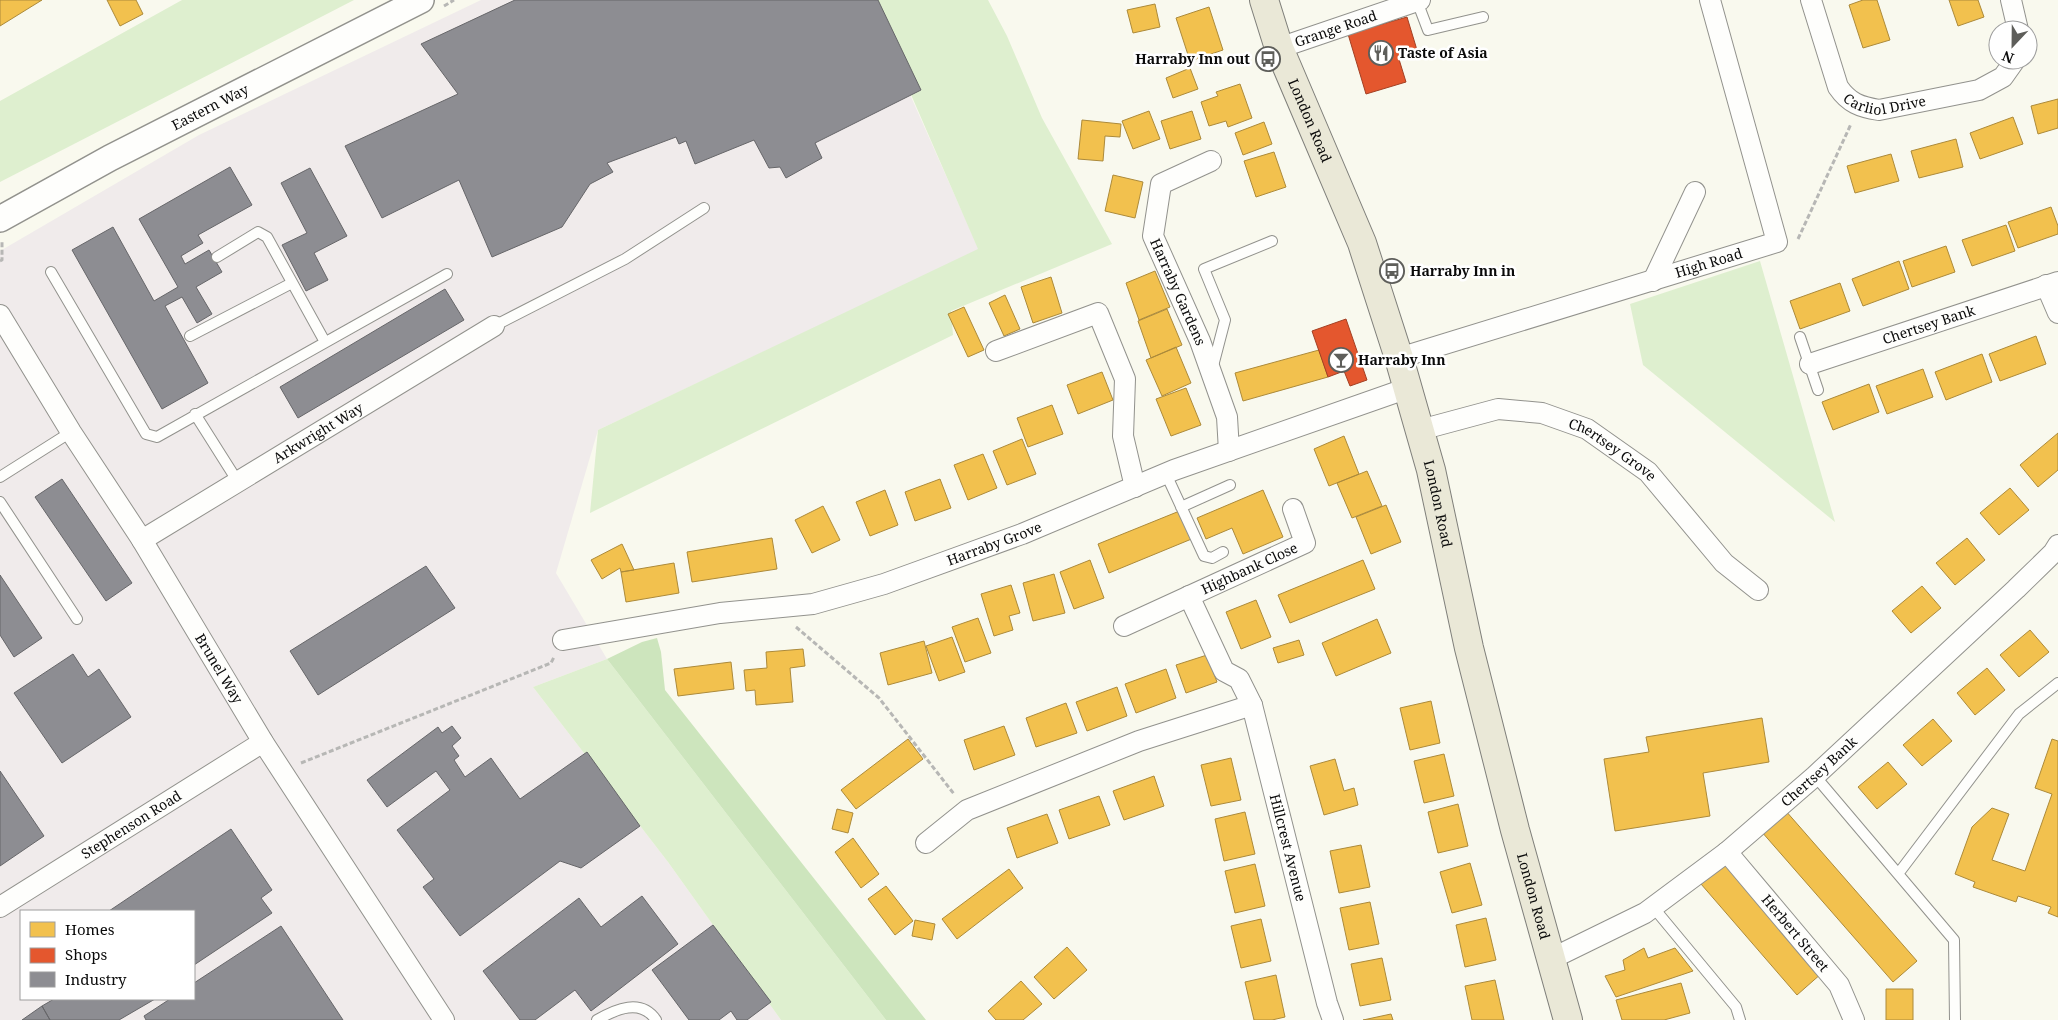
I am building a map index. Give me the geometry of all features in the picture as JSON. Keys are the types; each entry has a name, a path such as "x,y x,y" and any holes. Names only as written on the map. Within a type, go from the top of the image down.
{"main road":[{"name":"London Road","path":"1264,0 1279,48 1362,243 1400,358 1431,470 1469,648 1514,830 1568,1020"}],"street":[{"name":"Eastern Way","path":"0,219 110,158 421,0"},
{"name":"Grange Road","path":"1279,48 1419,0"},
{"path":"1710,0 1777,242"},
{"name":"Carliol Drive","path":"1811,0 1838,87 1846,99 1866,108 1879,110 1979,90 2002,77 2007,70"},
{"path":"2010,0 2015,20"},
{"name":"Harraby Gardens","path":"1211,161 1161,184 1153,236 1200,341 1227,417 1229,451"},
{"path":"1653,280 1695,192"},
{"name":"High Road","path":"1400,358 1777,242"},
{"name":"Chertsey Bank","path":"1810,364 2052,283 2058,313"},
{"path":"996,351 1098,313 1125,379 1123,436 1135,487"},
{"name":"Brunel Way","path":"0,315 71,432 142,540 263,742 442,1019"},
{"name":"Arkwright Way","path":"142,540 494,326"},
{"name":"Harraby Grove","path":"563,640 720,613 813,604 884,584 1022,534 1166,474 1408,388"},
{"name":"Chertsey Grove","path":"1420,430 1498,409 1542,413 1587,429 1648,472 1724,563 1758,590"},
{"name":"Highbank Close","path":"1124,626 1305,543 1293,509"},
{"name":"Chertsey Bank","path":"1551,959 1645,913 1727,852 1815,776 2016,589 2053,553 2058,545"},
{"name":"Highbank Close","path":"1189,596 1224,671 1239,679"},
{"name":"Hillcrest Avenue","path":"1239,679 1252,705 1327,1003 1333,1020"},
{"path":"926,843 967,810 1139,741 1252,705"},
{"name":"Stephenson Road","path":"0,908 263,742"},
{"name":"Herbert Street","path":"1727,852 1839,985 1854,1020"}],"lane":[{"path":"1419,0 1428,30 1483,16"},
{"path":"494,326 625,259 704,208"},
{"path":"217,256 258,232 267,237 324,342"},
{"path":"1211,372 1225,320 1204,269 1272,241"},
{"path":"51,272 146,434 158,437 195,414 447,274"},
{"path":"190,336 292,283"},
{"path":"1800,337 1818,390"},
{"path":"195,414 238,482"},
{"path":"0,477 71,432"},
{"path":"1166,474 1204,556 1212,558 1223,552"},
{"path":"1181,507 1230,485"},
{"path":"0,502 77,619"},
{"path":"1898,874 2019,714 2058,683"},
{"path":"1815,776 1954,940 1955,1020"},
{"path":"1653,907 1736,1007 1740,1020"},
{"path":"597,1020 621,1008 635,1006 651,1012 656,1020"}],"path":[{"path":"1777,242 1797,241 1860,105"},
{"path":"772,608 879,698 967,810"},
{"path":"282,770 551,664 563,640"}],"shaded area":[{"path":"481,0 868,0 979,250 598,430 556,573 607,659 533,687 668,862 781,1020 0,1020 0,251 199,135"}],"green space":[{"path":"182,0 354,0 0,182 0,101"},
{"path":"870,0 988,0 1007,36 1042,118 1112,244 951,311 953,335 590,513 598,430 978,249"},
{"path":"1760,261 1835,522 1643,365 1630,304"},
{"path":"657,638 661,652 665,690 926,1020 886,1020 607,659 642,642"},
{"path":"607,659 886,1020 781,1020 668,862 533,687"}],"building: Homes":[{"path":"0,0 42,0 0,26"},
{"path":"107,0 136,0 143,14 120,26"},
{"path":"1863,0 1877,0 1890,40 1863,48 1849,5"},
{"path":"1949,0 1978,0 1984,17 1958,26"},
{"path":"1155,4 1160,27 1133,33 1127,10"},
{"path":"1209,7 1223,50 1190,61 1176,18"},
{"path":"1190,68 1198,89 1173,98 1166,78"},
{"path":"1240,84 1252,118 1228,127 1226,121 1209,126 1201,102 1218,96 1216,92"},
{"path":"2058,99 2058,128 2038,134 2031,106"},
{"path":"1149,111 1160,139 1133,149 1122,121"},
{"path":"1192,111 1201,139 1170,149 1161,121"},
{"path":"2013,117 2023,144 1980,159 1970,133"},
{"path":"1082,120 1121,124 1120,137 1105,136 1103,161 1078,159"},
{"path":"1264,122 1272,144 1243,155 1235,133"},
{"path":"1956,139 1963,167 1919,178 1911,151"},
{"path":"1274,152 1286,187 1256,197 1244,161"},
{"path":"1891,154 1899,181 1855,193 1847,166"},
{"path":"1113,175 1143,182 1135,218 1105,211"},
{"path":"2051,207 2058,226 2058,234 2018,248 2008,222"},
{"path":"2006,225 2015,251 1972,266 1962,240"},
{"path":"1946,246 1955,272 1912,287 1903,261"},
{"path":"1899,261 1909,289 1863,306 1852,279"},
{"path":"1155,271 1170,307 1139,320 1126,283"},
{"path":"1051,277 1062,313 1033,323 1021,287"},
{"path":"1840,283 1850,311 1800,329 1790,301"},
{"path":"1005,295 1020,329 1004,336 989,303"},
{"path":"964,307 984,350 968,357 948,314"},
{"path":"1167,309 1182,345 1151,358 1138,321"},
{"path":"2036,336 2046,364 2000,381 1989,354"},
{"path":"1176,347 1191,383 1162,396 1146,360"},
{"path":"1319,350 1328,377 1243,401 1235,373"},
{"path":"1982,354 1992,382 1946,400 1935,372"},
{"path":"1923,369 1933,397 1887,414 1876,386"},
{"path":"1102,372 1113,400 1078,414 1067,385"},
{"path":"1869,384 1879,412 1833,430 1822,402"},
{"path":"1186,388 1201,425 1171,436 1156,399"},
{"path":"1052,405 1063,434 1028,447 1017,418"},
{"path":"2058,433 2058,470 2038,487 2020,465"},
{"path":"1344,436 1359,474 1329,486 1314,449"},
{"path":"1022,439 1036,474 1007,485 993,451"},
{"path":"983,454 997,488 968,500 954,465"},
{"path":"1367,471 1382,506 1352,518 1337,483"},
{"path":"940,479 951,508 915,521 905,492"},
{"path":"2010,488 2029,510 1999,535 1980,513"},
{"path":"885,490 898,525 870,536 856,502"},
{"path":"1263,490 1283,537 1243,554 1232,528 1206,539 1197,518"},
{"path":"1386,505 1401,542 1371,554 1356,517"},
{"path":"823,506 840,540 812,553 795,520"},
{"path":"1182,510 1194,538 1109,573 1098,544"},
{"path":"772,538 777,569 692,582 687,552"},
{"path":"1967,538 1985,560 1955,585 1936,563"},
{"path":"622,544 634,570 621,572 620,568 602,579 591,560"},
{"path":"1090,560 1104,598 1074,609 1060,572"},
{"path":"1363,560 1375,589 1290,623 1278,595"},
{"path":"674,563 679,593 626,602 621,572"},
{"path":"1054,574 1065,613 1033,621 1023,583"},
{"path":"1011,585 1020,613 1009,616 1013,630 994,636 981,594"},
{"path":"1922,586 1941,608 1911,633 1892,611"},
{"path":"1256,600 1271,637 1241,649 1226,612"},
{"path":"978,618 991,653 965,662 952,627"},
{"path":"1377,619 1391,653 1336,676 1322,643"},
{"path":"2030,630 2049,652 2019,677 2000,655"},
{"path":"952,637 965,672 939,681 926,646"},
{"path":"1299,640 1304,655 1278,663 1273,648"},
{"path":"924,641 932,673 888,685 880,653"},
{"path":"803,649 805,666 790,668 793,702 756,705 755,690 746,691 744,670 767,668 766,652"},
{"path":"1207,655 1217,682 1186,693 1176,665"},
{"path":"731,662 734,689 678,696 674,669"},
{"path":"1987,668 2005,690 1975,715 1957,693"},
{"path":"1166,669 1176,698 1136,713 1125,684"},
{"path":"1117,687 1127,716 1087,731 1076,702"},
{"path":"1431,701 1440,743 1410,750 1400,708"},
{"path":"1066,703 1077,733 1036,747 1026,718"},
{"path":"1762,718 1769,762 1703,773 1710,816 1615,831 1604,759 1649,752 1646,737"},
{"path":"1933,719 1952,741 1922,766 1903,745"},
{"path":"1004,726 1015,755 974,770 964,740"},
{"path":"908,739 923,759 856,809 841,790"},
{"path":"2052,739 2058,741 2058,917 2048,913 2051,907 2018,896 2016,902 1973,887 1975,882 1955,874 1972,827 1992,808 2009,814 1992,860 2025,871 2052,794 2035,788"},
{"path":"1444,754 1454,796 1424,803 1414,761"},
{"path":"1231,758 1241,800 1211,806 1201,765"},
{"path":"1335,759 1344,791 1354,788 1358,805 1324,815 1310,766"},
{"path":"1888,762 1907,784 1877,809 1858,787"},
{"path":"1154,776 1164,806 1124,820 1113,791"},
{"path":"1099,796 1110,825 1069,839 1059,810"},
{"path":"1458,804 1468,846 1438,853 1428,812"},
{"path":"837,809 853,813 848,833 832,829"},
{"path":"1785,810 1917,961 1893,982 1761,831"},
{"path":"1245,812 1255,854 1224,861 1215,819"},
{"path":"1047,814 1058,843 1017,858 1007,828"},
{"path":"853,838 879,874 861,888 835,852"},
{"path":"1361,845 1370,887 1339,893 1330,851"},
{"path":"1726,862 1822,973 1797,995 1701,884"},
{"path":"1470,863 1482,905 1452,913 1440,872"},
{"path":"1255,864 1265,906 1235,913 1225,871"},
{"path":"1009,869 1023,888 957,939 942,919"},
{"path":"886,886 913,921 895,935 868,899"},
{"path":"1370,902 1379,944 1349,950 1340,908"},
{"path":"1486,918 1496,960 1465,967 1456,925"},
{"path":"1261,919 1271,961 1241,968 1231,926"},
{"path":"915,920 935,924 932,940 912,936"},
{"path":"1067,947 1087,970 1054,999 1034,977"},
{"path":"1644,948 1648,958 1675,948 1693,971 1616,997 1605,976 1625,970 1623,960"},
{"path":"1382,958 1391,1000 1360,1006 1351,964"},
{"path":"1276,975 1285,1017 1272,1020 1254,1020 1245,982"},
{"path":"1495,980 1504,1020 1472,1020 1465,986"},
{"path":"1021,981 1042,1004 1023,1020 996,1020 988,1011"},
{"path":"1681,983 1690,1013 1664,1020 1622,1020 1616,1000"},
{"path":"1886,989 1913,989 1913,1020 1886,1020"},
{"path":"1391,1014 1393,1020 1363,1020"}],"building: Shops":[{"name":"Taste of Asia","path":"1407,17 1417,50 1398,56 1406,82 1366,94 1348,34"},
{"name":"Harraby Inn","path":"1346,319 1367,380 1350,386 1344,371 1328,377 1312,331"}],"building: Industry":[{"path":"515,0 878,0 921,90 815,143 822,158 786,178 780,167 769,168 754,140 695,164 686,141 679,144 676,137 607,163 613,172 590,184 562,227 492,257 459,180 382,218 345,146 458,94 421,44"},
{"path":"230,167 252,205 198,235 203,243 181,256 185,264 209,250 222,272 196,287 212,314 197,323 182,297 165,306 208,383 162,409 72,250 113,227 154,301 178,287 139,219"},
{"path":"310,168 347,236 314,253 328,280 306,291 282,245 307,233 281,183"},
{"path":"445,289 464,320 298,418 280,387"},
{"path":"62,479 132,583 106,601 35,497"},
{"path":"426,566 455,608 318,695 290,651"},
{"path":"0,575 42,638 14,657 0,635"},
{"path":"73,654 88,677 99,669 131,717 62,763 14,693"},
{"path":"452,726 461,738 452,746 459,756 454,760 465,777 491,758 520,799 587,752 640,826 581,868 560,861 460,936 423,887 434,879 397,830 450,790 436,771 387,807 367,780 438,727 442,733"},
{"path":"0,771 44,836 0,866"},
{"path":"231,829 272,890 261,898 272,913 195,964 195,910 110,910"},
{"path":"642,896 678,944 591,1011 575,990 535,1020 520,1020 483,971 579,898 601,927"},
{"path":"713,925 771,1002 747,1020 737,1020 731,1011 719,1020 689,1020 652,970"},
{"path":"281,926 343,1020 146,1020 144,1016 168,1000 195,1000 195,982"},
{"path":"52,1000 153,1000 119,1020 50,1020 42,1006"},
{"path":"42,1006 50,1020 22,1020"}],"place":[{"name":"Taste of Asia","path":"1381,53"},
{"name":"Harraby Inn out","path":"1268,59"},
{"name":"Harraby Inn in","path":"1392,271"},
{"name":"Harraby Inn","path":"1341,360"}]}
